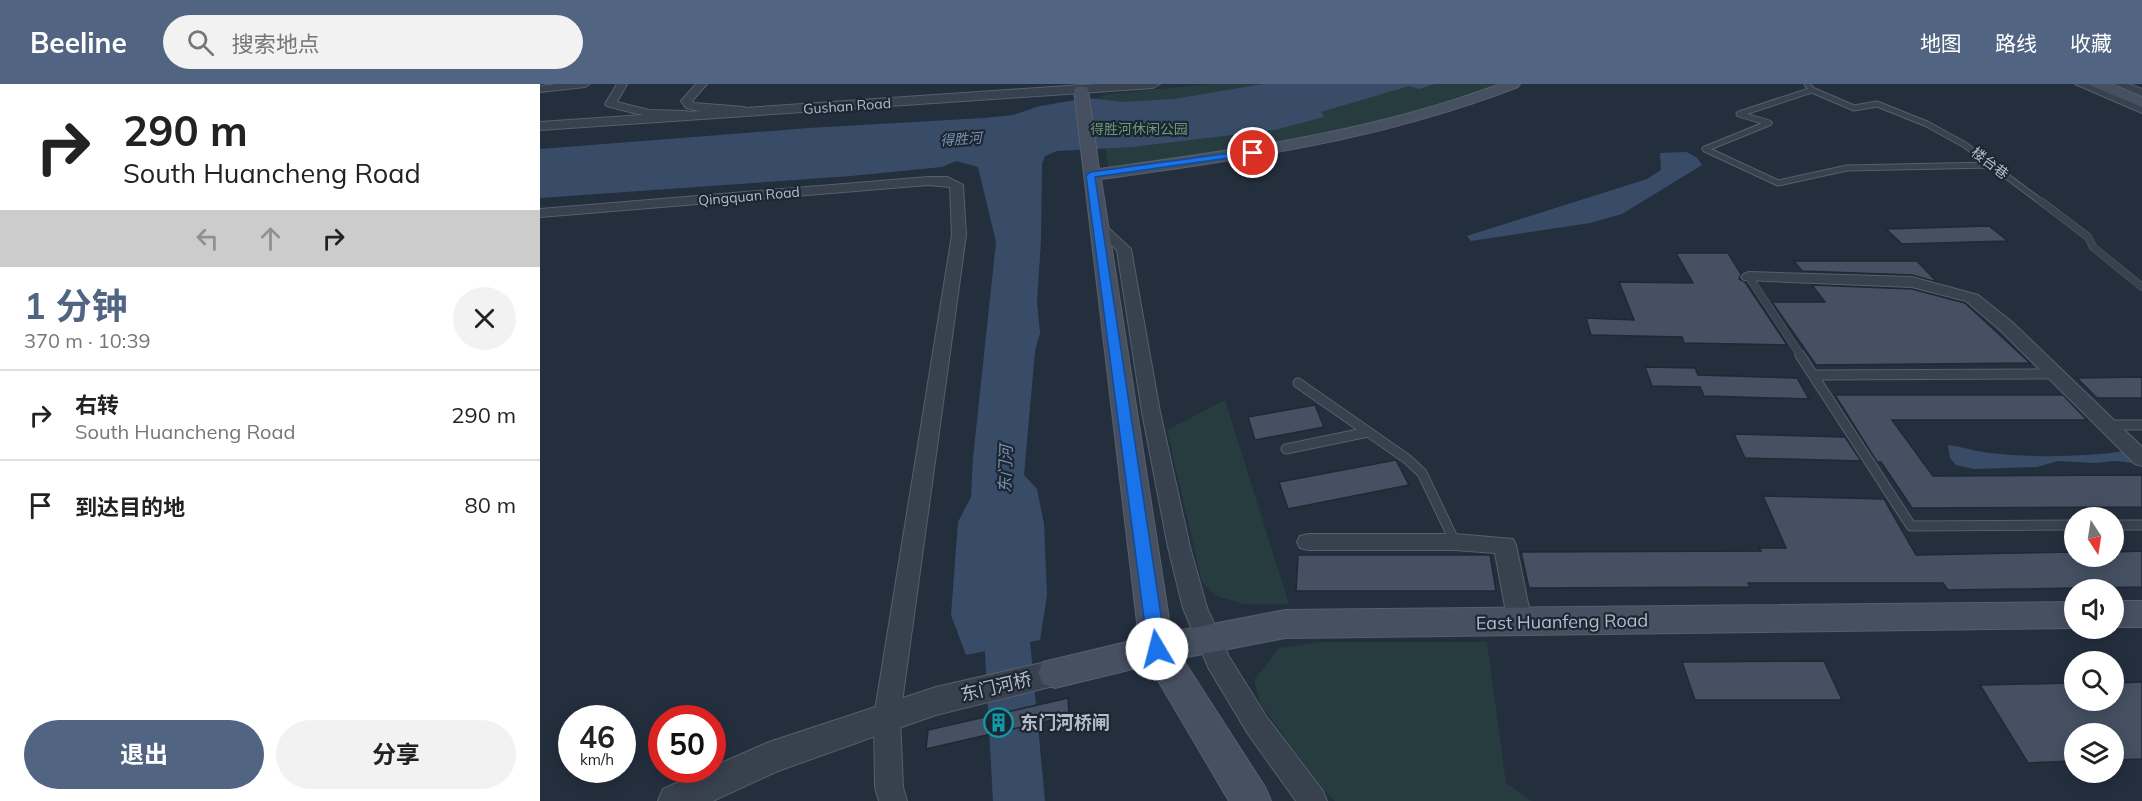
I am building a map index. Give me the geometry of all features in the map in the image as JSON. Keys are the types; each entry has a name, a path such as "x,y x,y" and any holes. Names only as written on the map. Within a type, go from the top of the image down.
{"main road":[{"path":"1090,166 1253,153 1332,138 1410,119 1513,84"},
{"path":"2099,84 2142,102"},
{"path":"1081,90 1157,649 1251,801"},
{"path":"2124,614 2142,614"},
{"name":"East Huanfeng Road","path":"1055,673 1207,638 1285,624 2064,615"}],"street":[{"path":"540,89 585,84"},
{"path":"622,84 611,104 649,113 710,115"},
{"path":"702,84 686,101 690,106 706,110 764,111"},
{"name":"Gushan Road","path":"540,126 1153,84"},
{"path":"2080,84 2142,110"},
{"path":"2119,84 2142,93"},
{"name":"Qingquan Road","path":"540,213 928,181 947,181 956,185 959,235 887,717"},
{"path":"1098,226 1124,249 1151,412 1179,548 1195,608 1207,638 1257,725 1313,801"},
{"path":"1749,277 1912,282 1972,298 2006,326 2142,459"},
{"path":"1308,542 1455,542 1505,545 1520,623"},
{"name":"东门河桥","path":"675,801 769,758 887,717 936,701 1055,673"},
{"path":"887,717 889,787 893,801"}],"lane":[{"path":"1807,84 1812,90 1739,114 1769,123 1705,149 1778,183 1847,168 1992,165"},
{"name":"楼台巷","path":"1812,90 1854,108 1876,104 1897,111 1928,124 1965,145 2088,237 2093,247 2142,287"},
{"path":"1749,277 1911,526 2064,525"},
{"path":"1814,375 2055,374"},
{"path":"1298,383 1407,459 1422,473 1455,542"},
{"path":"2107,425 2142,425"},
{"path":"1286,449 1368,432"},
{"path":"2124,525 2142,525"}],"green space":[{"name":"得胜河休闲公园","path":"1210,84 1501,84 1407,116 1271,144 1109,170 1096,98 1109,94"},
{"path":"1225,400 1289,604 1244,604 1216,596 1202,582 1167,430"},
{"path":"1321,642 1487,642 1506,783 1532,801 1335,801 1320,786 1260,703 1254,680 1279,648"}],"water":[{"name":"得胜河","path":"1263,84 1435,84 1419,89 1409,86 1321,112 1324,117 1275,130 1132,147 1057,151 1045,156 1042,164 1037,302 1040,333 1035,351 1024,475 1037,489 1044,524 1047,595 1040,640 966,655 951,615 958,522 971,497 973,458 996,242 978,167 956,161 942,167 851,176 540,198 540,149 809,128 984,118 1013,115 1040,106 1088,98 1123,102 1174,99"},
{"path":"1687,152 1697,158 1702,165 1622,214 1590,223 1471,241 1467,236 1647,179 1661,170 1660,153"},
{"path":"1948,445 1989,453 2024,456 2076,456 2127,451 2141,464 2116,461 2095,463 2058,461 2037,467 1974,469 1956,465 1950,458"}],"building":[{"path":"1989,226 2008,241 1902,244 1886,229"},
{"path":"1676,253 1728,253 1741,274 1739,279 1745,282 1787,345 1684,343 1682,337 1591,335 1586,318 1634,320 1619,282 1693,283"},
{"path":"1794,261 1917,261 1937,282 1912,275 1802,271"},
{"path":"1812,285 1912,289 1965,303 2030,363 1816,365 1772,302 1825,302"},
{"path":"1645,367 1695,368 1698,375 1797,378 1809,399 1704,396 1700,387 1652,386"},
{"path":"2142,377 2142,398 2097,398 2077,378"},
{"path":"1835,395 2063,395 2087,420 1892,420 1933,476 2142,475 2142,507 1912,508 1881,462 1877,462"},
{"path":"1315,405 1324,427 1255,440 1248,417"},
{"path":"1734,434 1845,437 1861,461 1745,458"},
{"path":"1396,460 1409,485 1288,509 1279,482"},
{"path":"1763,496 1884,499 1916,555 2064,552 2064,567 2124,567 2124,552 2142,551 2142,587 2124,587 2124,579 2064,579 2064,588 1948,590 1943,583 1748,583 1750,587 1529,588 1521,552 1761,551 1759,548 1786,548"},
{"path":"1298,555 1490,555 1496,591 1296,591"},
{"path":"1824,661 1842,700 1695,700 1682,662"},
{"path":"2142,682 2142,759 2124,760 2124,723 2064,723 2064,761 2028,763 1980,685 2064,683 2064,711 2124,711 2124,683"},
{"name":"东门河桥闸","path":"1068,698 1069,716 926,749 928,730"}],"waterway":[{"name":"东门河","path":"1004,599 1019,801"}],"place":[{"name":"东门河桥闸","path":"999,723"}],"route":[{"path":"1157,649 1091,175 1253,153"}]}
